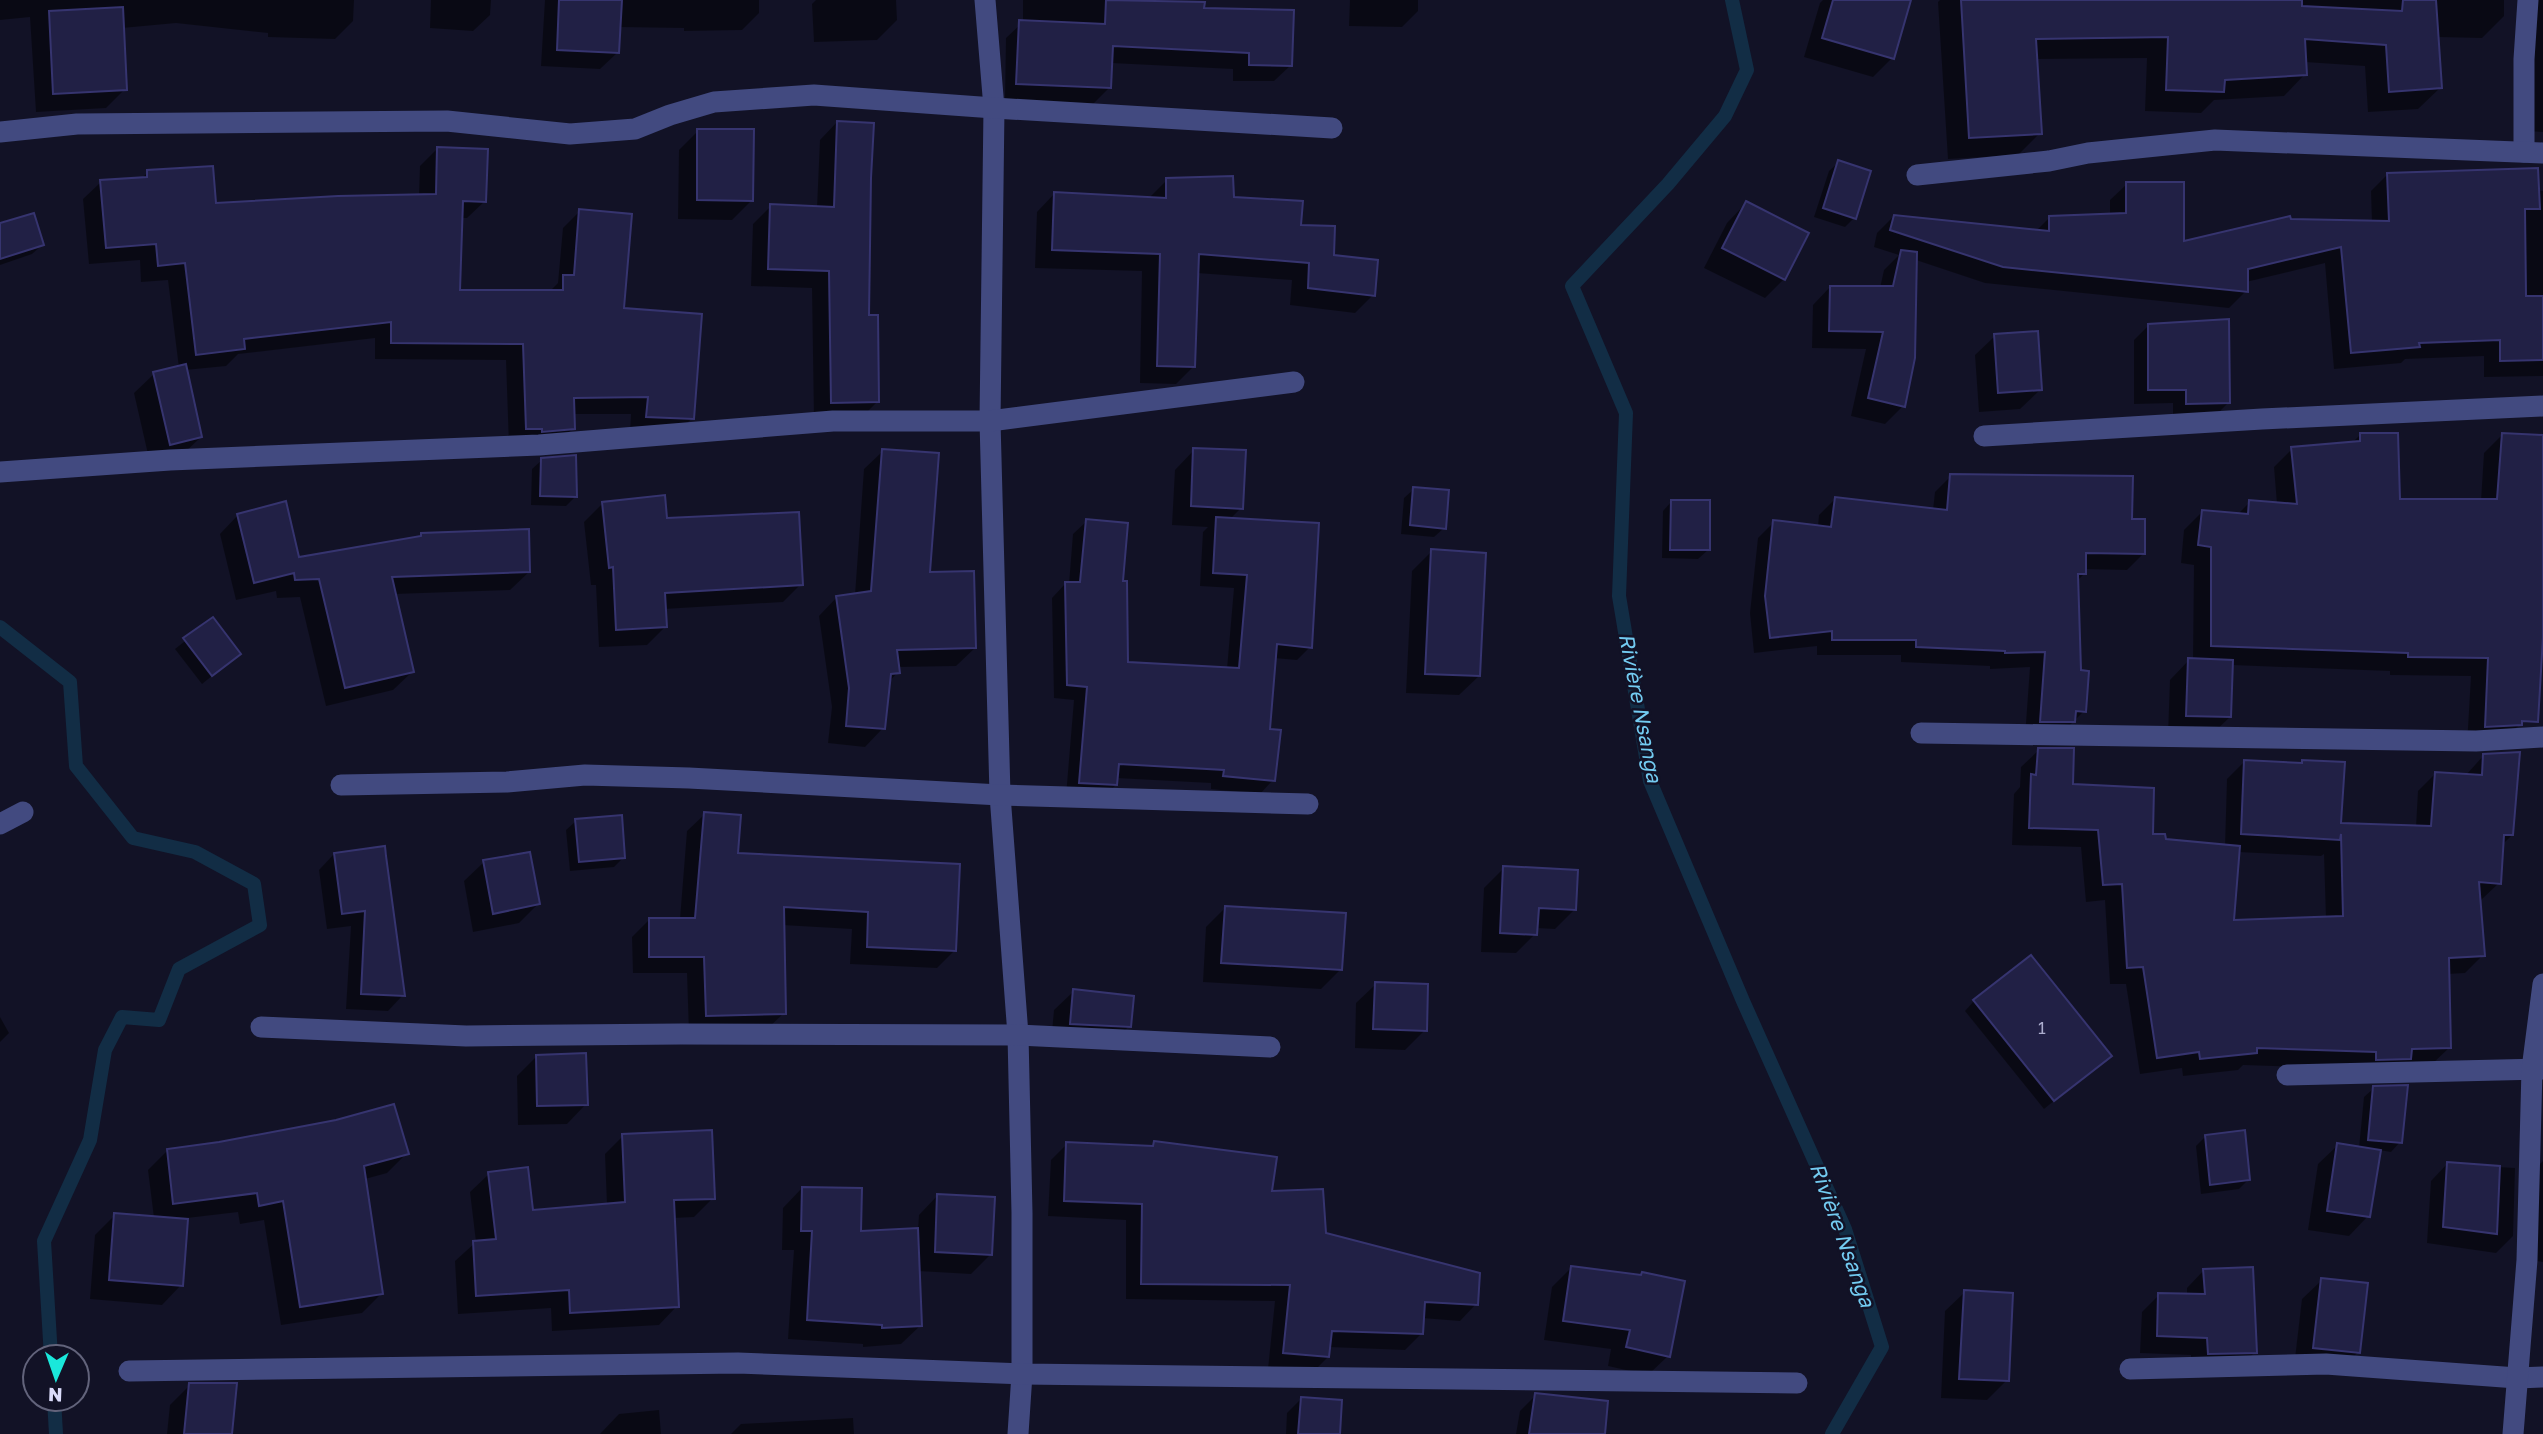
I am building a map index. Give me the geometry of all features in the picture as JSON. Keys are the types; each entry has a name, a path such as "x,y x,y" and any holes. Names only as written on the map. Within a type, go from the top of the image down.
{"street":[{"path":"985,0 994,108 990,421 1000,795 1018,1035 1022,1213 1022,1374 1018,1434"},
{"path":"1917,175 2216,140 2533,153 2524,59 2528,0"},
{"path":"0,132 77,124 447,121 570,134 635,129 714,102 814,95 1332,128"},
{"path":"0,472 170,460 538,445 833,421 990,421 1294,382"},
{"path":"1984,436 2543,406"},
{"path":"1921,733 2476,741 2543,737"},
{"path":"341,785 507,782 598,776 689,778 1000,795 1308,804"},
{"path":"0,824 23,812"},
{"path":"2513,1434 2543,984"},
{"path":"261,1027 466,1036 1018,1035 1270,1047"},
{"path":"2287,1075 2537,1069"},
{"path":"129,1371 738,1363 1022,1374 1797,1383"},
{"path":"2130,1369 2326,1364 2517,1378 2543,1377"}],"building":[{"path":"559,0 622,0 619,53 557,50"},
{"path":"1106,0 1205,2 1204,8 1294,10 1292,66 1249,65 1249,53 1113,46 1111,88 1016,84 1019,20 1105,24"},
{"path":"1833,0 1911,0 1894,59 1822,38"},
{"path":"1961,0 2302,0 2302,6 2402,11 2403,0 2436,0 2442,88 2389,92 2386,45 2305,39 2307,75 2225,80 2224,92 2166,90 2168,37 2036,39 2042,134 1969,138"},
{"path":"123,7 127,90 53,94 49,11"},
{"path":"837,121 874,123 869,315 878,315 879,402 831,403 829,271 768,269 770,204 834,207"},
{"path":"697,129 754,129 753,201 697,200"},
{"path":"437,147 488,149 486,202 463,201 460,290 563,290 563,275 574,275 579,209 632,214 624,308 702,314 694,419 646,417 648,397 574,398 575,429 542,432 542,429 526,429 523,344 391,343 391,322 244,339 245,349 196,355 185,263 158,266 156,244 106,248 100,180 147,177 147,170 213,166 216,203 436,194"},
{"path":"1838,160 1871,171 1856,219 1823,208"},
{"path":"2538,168 2540,209 2525,209 2526,296 2543,296 2543,360 2500,361 2500,340 2419,343 2420,347 2351,353 2341,247 2248,269 2248,292 2003,267 1890,230 1894,215 2049,231 2049,216 2126,213 2126,182 2184,182 2184,241 2290,216 2291,219 2389,221 2387,173"},
{"path":"1233,176 1234,197 1303,201 1301,225 1335,226 1334,255 1378,260 1375,296 1308,288 1309,263 1199,254 1195,367 1157,366 1160,254 1052,250 1054,192 1166,198 1166,178"},
{"path":"1746,201 1809,233 1785,280 1722,248"},
{"path":"34,213 44,245 0,259 0,223"},
{"path":"1901,250 1917,252 1915,358 1905,407 1868,398 1883,332 1829,331 1830,286 1893,286"},
{"path":"2229,319 2230,403 2186,404 2186,390 2148,390 2148,324"},
{"path":"2038,331 2042,390 1998,393 1994,334"},
{"path":"186,364 202,437 170,445 153,372"},
{"path":"2360,433 2398,433 2400,499 2497,499 2502,433 2543,435 2543,637 2538,722 2522,721 2522,725 2485,727 2488,658 2408,657 2408,653 2211,646 2211,547 2198,545 2202,510 2248,514 2249,500 2297,504 2291,447 2360,441"},
{"path":"1193,448 1246,450 1243,509 1191,506"},
{"path":"882,449 939,453 930,572 974,571 976,648 897,650 900,673 891,674 885,729 846,726 849,688 836,596 871,591"},
{"path":"576,455 577,497 540,496 541,458"},
{"path":"1950,474 2133,476 2132,519 2145,519 2145,554 2086,553 2086,574 2078,574 2081,670 2089,671 2086,712 2076,711 2075,722 2040,722 2045,652 2005,653 1916,647 1916,640 1832,640 1832,631 1770,638 1765,596 1773,520 1831,527 1835,497 1947,510"},
{"path":"1413,487 1449,490 1446,529 1410,525"},
{"path":"665,495 667,518 799,512 803,585 665,593 667,627 616,630 613,567 609,568 602,502"},
{"path":"1671,500 1710,500 1710,550 1670,550"},
{"path":"286,501 299,557 421,536 421,533 529,529 530,572 392,577 414,672 345,688 319,579 295,580 294,573 254,583 237,514"},
{"path":"1216,517 1319,523 1312,648 1277,644 1270,729 1281,730 1275,781 1223,776 1224,770 1119,764 1117,785 1079,783 1087,687 1067,685 1065,582 1080,582 1086,519 1128,523 1123,581 1127,581 1128,662 1239,668 1247,575 1213,573"},
{"path":"1431,549 1486,553 1480,676 1425,674"},
{"path":"213,617 241,654 212,676 183,638"},
{"path":"2188,658 2233,660 2231,717 2186,716"},
{"path":"2038,748 2074,748 2073,784 2154,788 2153,834 2165,834 2166,839 2240,846 2234,920 2343,916 2341,834 2340,840 2241,834 2244,760 2345,762 2341,823 2431,826 2435,772 2482,775 2483,754 2520,752 2513,835 2504,835 2501,884 2479,882 2485,956 2449,958 2451,1048 2412,1049 2411,1059 2376,1060 2376,1052 2257,1048 2257,1053 2200,1059 2199,1052 2157,1058 2143,967 2127,968 2122,884 2103,885 2098,830 2029,828 2031,774 2036,775"},
{"path":"704,812 741,815 738,853 960,864 956,951 867,947 868,912 784,907 786,1014 706,1016 704,957 649,957 649,918 695,918"},
{"path":"622,815 625,858 579,862 575,819"},
{"path":"385,846 405,996 361,994 365,911 342,914 334,853"},
{"path":"530,852 540,904 493,914 483,860"},
{"path":"1503,866 1578,870 1576,910 1539,908 1537,935 1500,933"},
{"path":"1225,906 1346,913 1342,970 1221,963"},
{"path":"2031,955 2112,1056 2054,1101 1973,1000"},
{"path":"1375,982 1428,984 1427,1031 1373,1029"},
{"path":"1073,989 1134,996 1131,1027 1070,1024"},
{"path":"586,1053 588,1105 537,1106 536,1055"},
{"path":"2408,1085 2402,1143 2368,1140 2373,1086"},
{"path":"394,1104 409,1154 364,1166 383,1294 300,1307 283,1201 259,1206 257,1193 173,1204 167,1149 336,1120"},
{"path":"712,1130 715,1199 674,1200 679,1307 570,1313 569,1290 476,1296 473,1241 496,1239 488,1172 528,1167 533,1210 625,1202 622,1134"},
{"path":"2245,1130 2250,1180 2210,1185 2205,1135"},
{"path":"1154,1141 1277,1157 1272,1191 1323,1189 1326,1233 1480,1273 1478,1305 1425,1302 1423,1334 1332,1331 1329,1357 1283,1353 1290,1285 1141,1284 1142,1204 1064,1201 1066,1142 1153,1146"},
{"path":"2337,1143 2381,1150 2370,1217 2327,1211"},
{"path":"2447,1162 2500,1166 2497,1234 2443,1227"},
{"path":"802,1187 862,1188 861,1231 918,1228 922,1326 882,1328 882,1325 807,1320 812,1231 801,1231"},
{"path":"937,1194 995,1197 992,1255 935,1252"},
{"path":"114,1213 188,1219 183,1286 109,1280"},
{"path":"1571,1266 1641,1275 1642,1272 1685,1281 1670,1357 1626,1347 1630,1330 1563,1321"},
{"path":"2253,1267 2257,1353 2208,1354 2207,1338 2157,1336 2158,1293 2205,1294 2203,1269"},
{"path":"2321,1278 2368,1283 2360,1353 2313,1348"},
{"path":"1964,1290 2013,1293 2009,1381 1959,1379"},
{"path":"189,1383 237,1383 232,1434 184,1434"},
{"path":"1535,1393 1608,1401 1605,1434 1529,1434"},
{"path":"1301,1397 1342,1400 1340,1434 1298,1434"}],"waterway":[{"name":"Rivière Nsanga","path":"1732,0 1747,70 1725,116 1668,184 1572,286 1626,413 1619,596 1650,781 1743,1001 1845,1229 1882,1347 1832,1434"},
{"path":"0,627 70,682 76,766 133,838 195,852 254,884 260,925 179,969 159,1020 122,1017 105,1050 90,1140 44,1241 50,1343"},
{"path":"55,1413 56,1434"}]}
